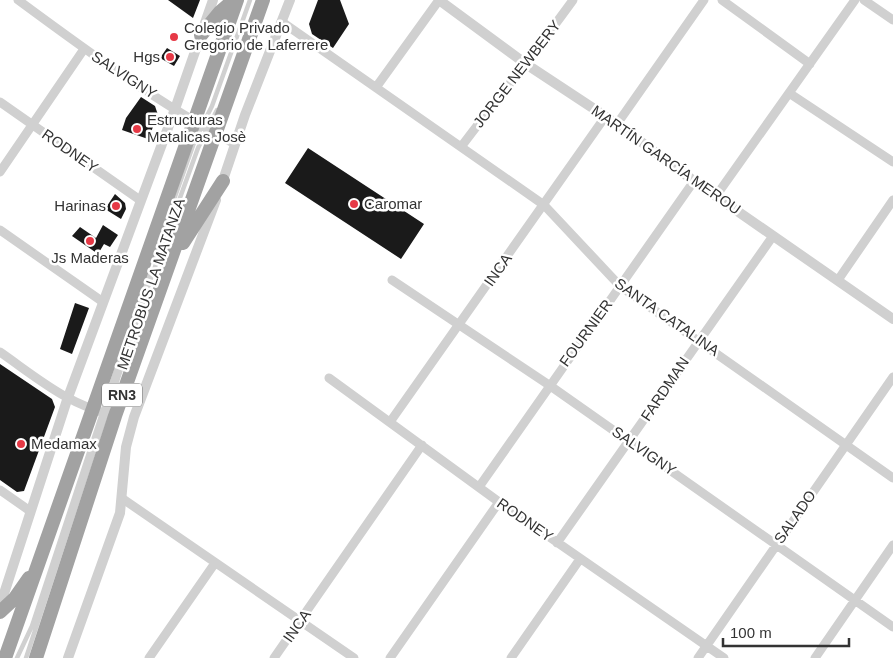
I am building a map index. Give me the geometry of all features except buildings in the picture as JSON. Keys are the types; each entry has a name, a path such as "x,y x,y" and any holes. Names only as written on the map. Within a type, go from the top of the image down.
{"highway":[{"path":"201,35 220,12 236,0"},
{"name":"RN3","path":"5,658 39,563 170,262 236,0"},
{"name":"RN3","path":"36,658 104,414 205,128 263,0"},
{"path":"170,262 223,181"},
{"path":"0,612 15,598 39,563"}],"street":[{"name":"SALVIGNY","path":"18,0 84,49 205,128 235,144"},
{"path":"0,606 67,400 175,109 213,0"},
{"path":"68,658 117,522 123,499 126,447 134,416 290,0"},
{"path":"377,86 439,0"},
{"name":"MARTÍN GARCÍA MEROU","path":"439,0 526,64 617,124 694,181 893,319"},
{"name":"JORGE NEWBERY","path":"461,147 573,0"},
{"path":"617,124 704,0"},
{"path":"722,0 810,64"},
{"path":"716,196 855,0"},
{"path":"864,0 893,20"},
{"name":"SANTA CATALINA","path":"282,22 377,86 544,205 620,286 893,478"},
{"path":"0,172 84,49"},
{"path":"789,93 893,162"},
{"name":"RODNEY","path":"0,102 140,200"},
{"name":"INCA","path":"390,422 605,117"},
{"name":"FOURNIER","path":"479,486 548,385 694,181"},
{"path":"838,280 893,200"},
{"path":"0,230 103,302"},
{"name":"FARDMAN","path":"557,542 773,236"},
{"name":"SALVIGNY","path":"392,280 460,324 629,441 893,627"},
{"path":"0,352 67,400 104,414"},
{"name":"SALADO","path":"698,658 893,377"},
{"name":"RODNEY","path":"329,378 479,486 498,502 724,658"},
{"name":"INCA","path":"274,658 422,445"},
{"path":"0,490 30,511"},
{"path":"123,499 354,658"},
{"path":"390,658 498,502"},
{"path":"815,658 893,545"},
{"path":"511,658 580,559"},
{"path":"149,658 215,562"}],"lane":[{"name":"METROBUS LA MATANZA","path":"205,128 250,0"},
{"name":"METROBUS LA MATANZA","path":"26,658 137,308 195,140 218,109 256,0"},
{"name":"METROBUS LA MATANZA","path":"17,658 32,626 104,414"}],"place":[{"name":"Colegio Privado Gregorio de Laferrere","path":"174,37"},
{"name":"Hgs","path":"170,57"},
{"name":"Estructuras Metalicas Josè","path":"137,129"},
{"name":"Caromar","path":"354,204"},
{"name":"Harinas","path":"116,206"},
{"name":"Js Maderas","path":"90,241"},
{"name":"Medamax","path":"21,444"}]}
